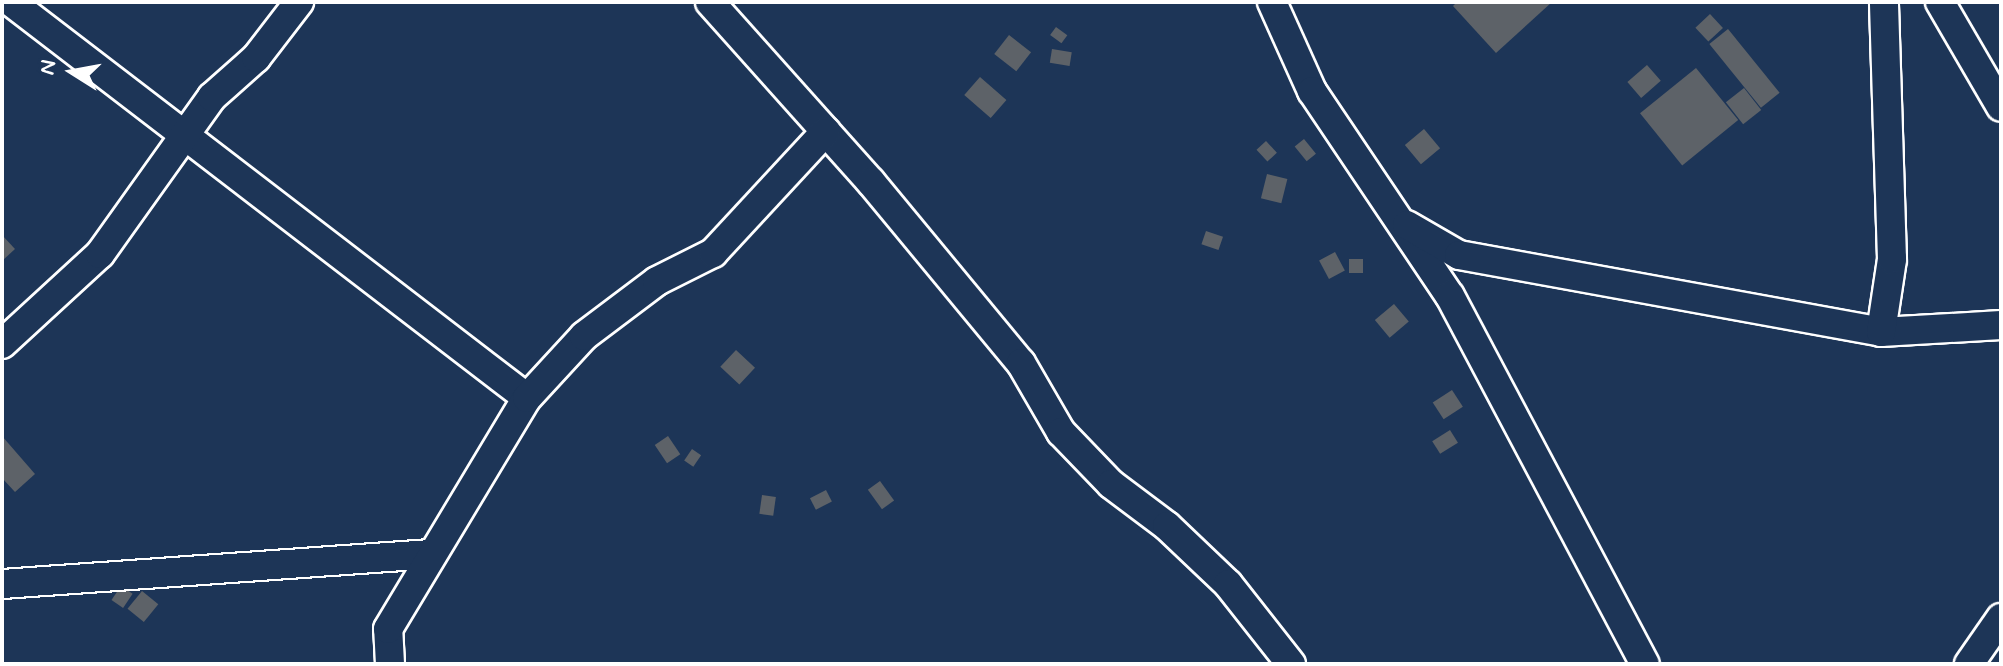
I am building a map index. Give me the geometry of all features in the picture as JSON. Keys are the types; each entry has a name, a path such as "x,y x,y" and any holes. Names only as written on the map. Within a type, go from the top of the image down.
{"street":[{"path":"11,2 527,398"},
{"path":"2,344 100,254 212,97 282,29 299,2"},
{"path":"1272,2 1312,91 1450,296 1645,664"},
{"path":"1881,332 1892,259 1884,2"},
{"path":"1940,2 2001,107"},
{"path":"715,3 1021,363 1061,432 1111,484 1167,526 1228,584 1291,664"},
{"path":"390,664 388,629 527,398 584,336 657,281 713,253 826,131"},
{"path":"1400,220 1459,255 1881,332 2001,325"},
{"path":"2,584 432,554"},
{"path":"1969,664 2001,618"}],"building":[{"path":"1457,2 1552,2 1496,53 1453,6"},
{"path":"1710,14 1723,28 1708,42 1695,28"},
{"path":"1056,27 1067,35 1061,43 1050,35"},
{"path":"1728,29 1780,93 1761,108 1709,44"},
{"path":"1009,35 1031,52 1016,71 994,54"},
{"path":"1052,49 1072,52 1070,66 1050,63"},
{"path":"1647,65 1661,81 1641,98 1627,82"},
{"path":"1696,68 1738,120 1682,165 1640,113"},
{"path":"980,77 1006,100 991,118 964,95"},
{"path":"1744,88 1761,110 1743,124 1726,102"},
{"path":"1424,129 1440,148 1421,164 1405,145"},
{"path":"1304,139 1316,154 1307,161 1295,147"},
{"path":"1266,141 1277,153 1267,162 1256,150"},
{"path":"1267,174 1287,179 1281,203 1261,198"},
{"path":"1206,231 1223,237 1218,250 1201,244"},
{"path":"2,235 15,249 2,261"},
{"path":"1335,252 1345,271 1329,279 1319,260"},
{"path":"1349,259 1363,259 1363,273 1349,273"},
{"path":"1394,304 1409,322 1390,338 1375,320"},
{"path":"736,350 755,368 739,385 720,367"},
{"path":"1452,390 1463,407 1444,419 1433,403"},
{"path":"1450,430 1458,443 1440,454 1432,441"},
{"path":"2,436 35,474 15,492 2,478"},
{"path":"668,436 680,454 667,463 655,445"},
{"path":"692,449 701,455 693,467 684,461"},
{"path":"880,481 894,500 882,509 868,490"},
{"path":"826,490 832,502 816,510 810,498"},
{"path":"762,495 776,497 773,516 759,514"},
{"path":"121,586 133,594 123,608 111,600"},
{"path":"142,591 158,604 144,622 128,609"}]}
